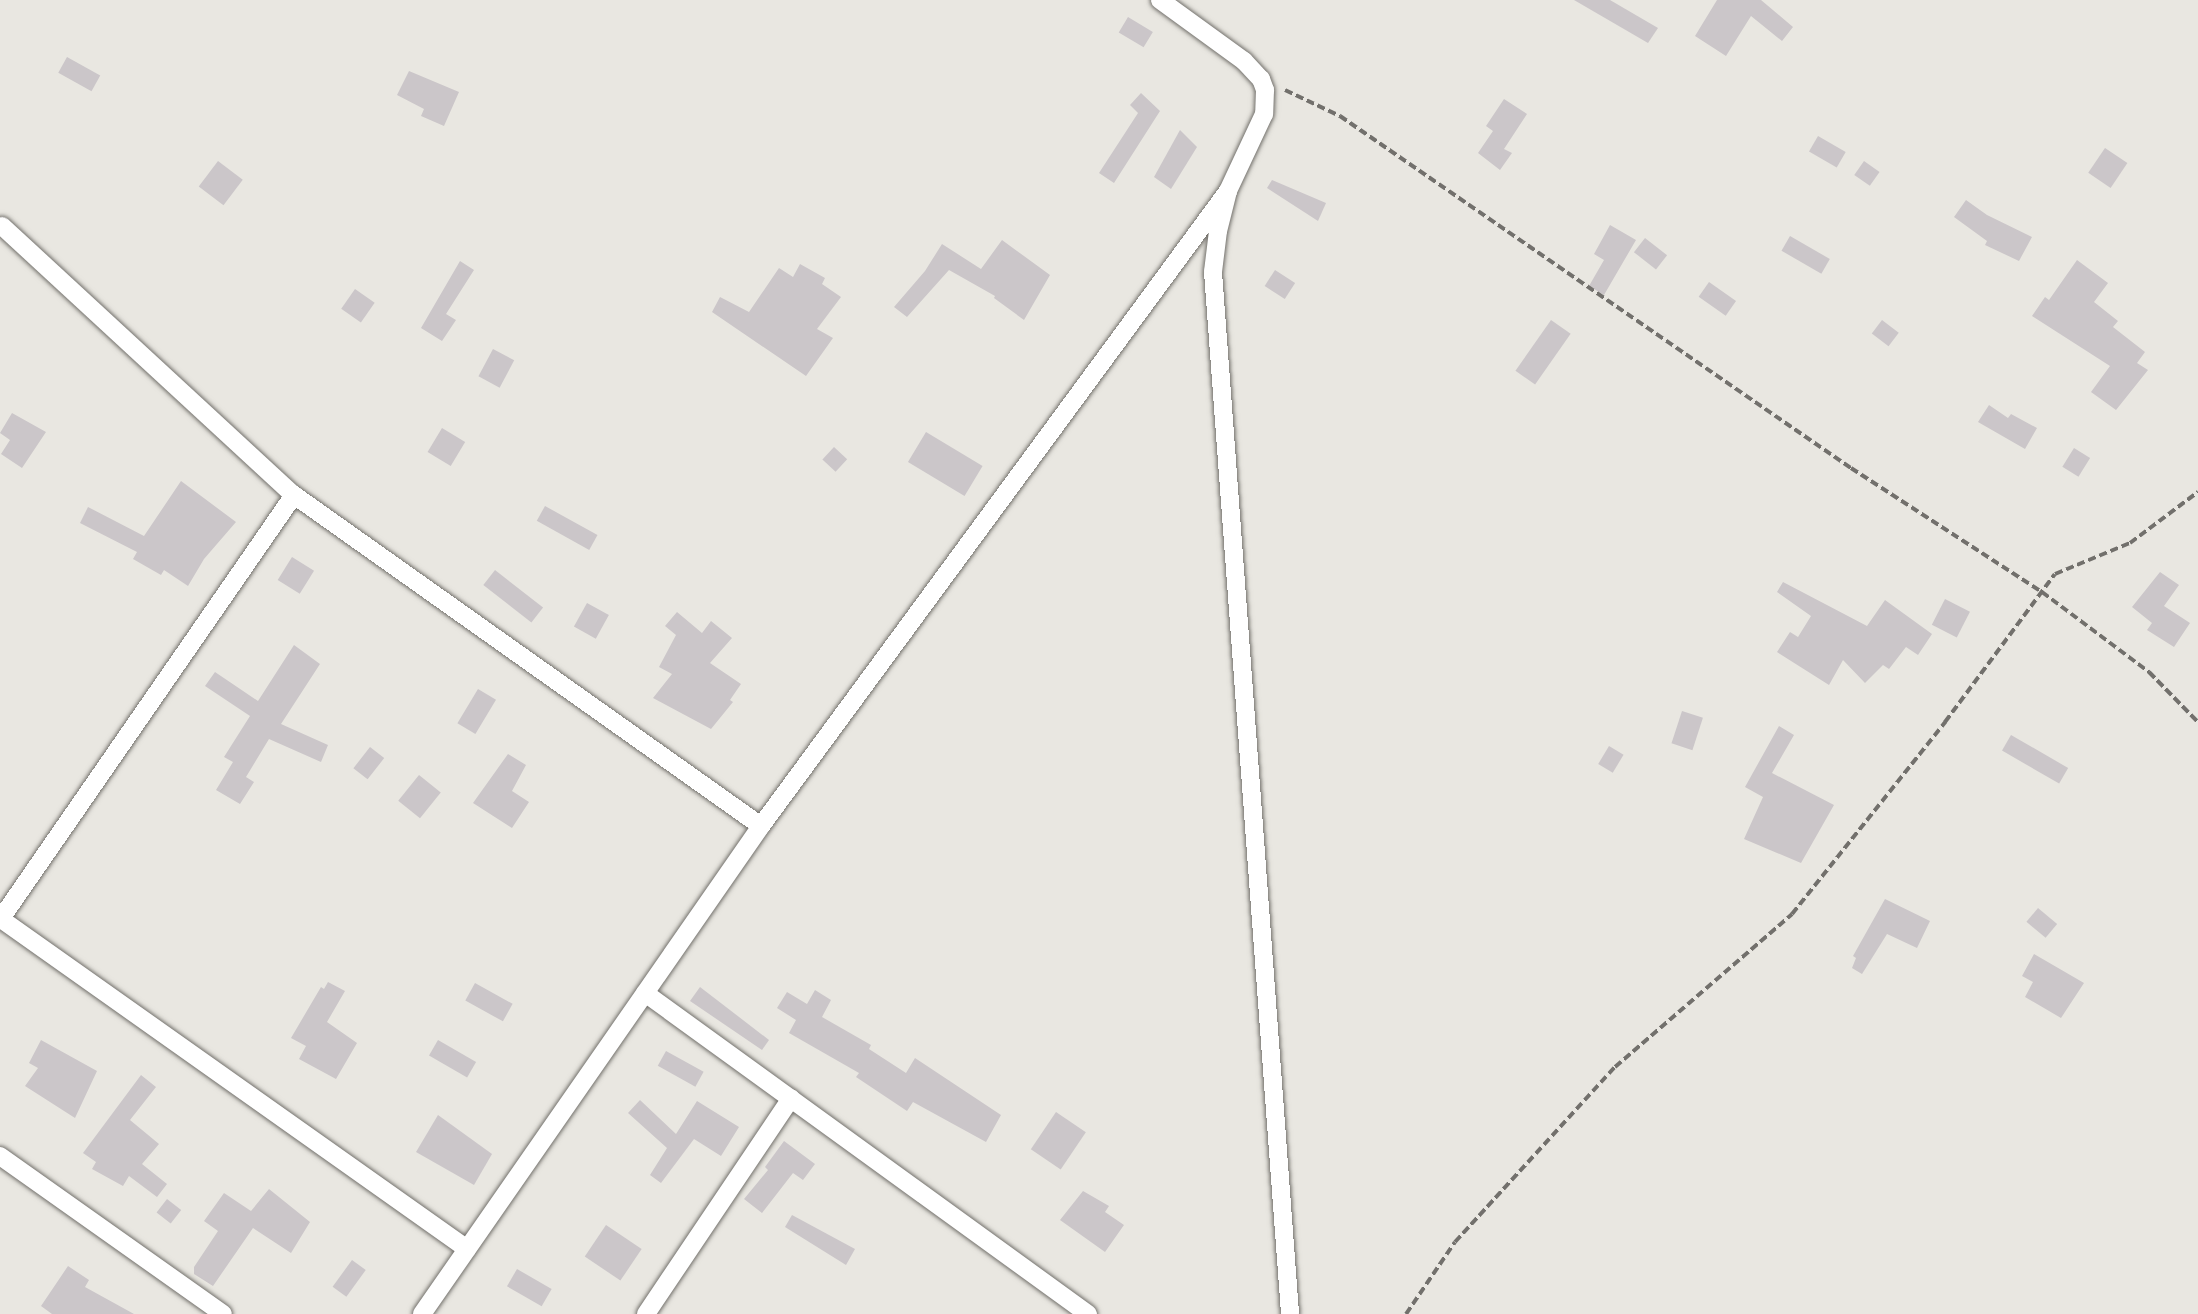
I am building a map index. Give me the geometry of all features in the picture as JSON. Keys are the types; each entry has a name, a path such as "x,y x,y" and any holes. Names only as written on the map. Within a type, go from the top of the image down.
{"street":[{"path":"1160,0 1244,61 1261,79 1266,103 1264,114 1228,191 1218,231 1213,272 1290,1314"},
{"path":"422,1314 761,826 1228,191"},
{"path":"2,226 294,495 761,826"},
{"path":"294,495 0,919 467,1249"},
{"path":"645,993 1088,1314"},
{"path":"646,1314 791,1098"},
{"path":"0,1156 223,1314"}],"path":[{"path":"1261,79 1340,116 1851,468 2042,592 2149,672 2198,722"},
{"path":"1406,1314 1455,1242 1615,1067 1792,914 1945,722 2055,574 2130,543 2198,492"}],"building":[{"path":"1574,0 1610,0 1658,28 1648,43"},
{"path":"1717,0 1761,0 1793,27 1782,41 1751,16 1726,56 1695,36"},
{"path":"1128,17 1153,32 1144,47 1119,32"},
{"path":"67,57 100,75 92,91 58,73"},
{"path":"409,71 459,92 444,126 421,116 424,109 397,95"},
{"path":"1141,93 1160,111 1114,183 1099,173 1138,113 1130,105"},
{"path":"1504,99 1527,114 1504,149 1512,153 1500,170 1478,153 1493,131 1486,126"},
{"path":"1180,130 1197,147 1171,189 1154,177"},
{"path":"1818,136 1846,152 1837,168 1809,152"},
{"path":"2105,148 2127,163 2111,188 2088,173"},
{"path":"218,161 243,180 223,205 199,187"},
{"path":"1864,161 1880,172 1870,186 1854,175"},
{"path":"1272,180 1326,203 1318,221 1267,188"},
{"path":"1966,200 1987,215 2032,237 2019,261 1985,245 1987,241 1954,217"},
{"path":"1610,225 1636,240 1604,295 1589,286 1604,260 1594,254"},
{"path":"1790,236 1830,259 1821,274 1782,251"},
{"path":"1645,238 1667,255 1656,269 1634,252"},
{"path":"1002,240 1050,275 1024,320 995,296 949,270 907,317 894,307 925,271 942,244 981,269"},
{"path":"2077,260 2108,283 2094,302 2118,321 2113,327 2145,352 2137,363 2148,370 2116,410 2091,392 2110,366 2032,316 2045,297 2049,300"},
{"path":"460,261 474,270 446,314 456,320 442,341 421,328"},
{"path":"800,264 825,278 822,284 841,297 817,329 833,338 806,376 712,312 720,297 749,312 779,268 793,277"},
{"path":"1275,270 1295,283 1285,299 1265,286"},
{"path":"1709,282 1736,301 1726,316 1699,297"},
{"path":"355,289 375,303 361,322 341,309"},
{"path":"1551,320 1571,334 1535,385 1515,371"},
{"path":"1882,320 1899,333 1889,346 1872,334"},
{"path":"493,349 514,360 500,388 478,376"},
{"path":"1989,405 2008,418 2011,414 2037,428 2025,449 1978,422"},
{"path":"12,413 46,432 22,468 1,454 10,440 0,433"},
{"path":"442,428 465,442 451,466 428,452"},
{"path":"926,432 983,466 965,496 908,462"},
{"path":"834,447 847,459 836,472 822,459"},
{"path":"2074,448 2090,458 2078,477 2062,467"},
{"path":"181,481 236,522 204,559 188,586 164,570 161,575 133,559 137,552 80,523 88,507 144,536"},
{"path":"545,506 597,535 589,550 537,521"},
{"path":"292,557 314,571 300,594 278,580"},
{"path":"495,570 543,608 531,623 483,585"},
{"path":"2160,572 2179,585 2164,606 2190,623 2174,647 2147,630 2152,623 2132,607"},
{"path":"1783,582 1867,626 1885,600 1932,634 1918,655 1906,647 1889,669 1883,665 1865,683 1843,660 1829,685 1777,652 1790,632 1798,637 1811,616 1777,592"},
{"path":"1945,599 1970,612 1957,638 1932,625"},
{"path":"587,603 609,615 596,639 574,627"},
{"path":"677,612 702,633 711,621 732,638 710,663 741,684 730,700 733,702 711,729 653,698 672,674 659,667 676,635 665,626"},
{"path":"294,645 320,664 281,724 328,745 321,762 269,739 246,777 254,782 240,804 216,790 233,762 224,757 250,716 205,686 215,672 258,701"},
{"path":"478,689 496,700 475,734 457,723"},
{"path":"1682,711 1703,718 1692,750 1671,743"},
{"path":"1779,726 1794,735 1772,773 1834,805 1801,863 1744,839 1763,797 1745,787"},
{"path":"2011,735 2068,768 2059,784 2002,751"},
{"path":"1609,746 1624,755 1613,773 1598,764"},
{"path":"370,747 384,758 368,779 353,768"},
{"path":"508,754 526,765 512,791 529,802 512,828 473,803"},
{"path":"419,775 441,793 420,818 398,801"},
{"path":"1885,899 1930,921 1917,948 1887,934 1862,974 1852,968 1856,958 1853,956"},
{"path":"2038,908 2057,924 2046,938 2026,922"},
{"path":"2034,954 2084,983 2061,1018 2025,997 2033,982 2022,976"},
{"path":"328,982 345,991 327,1022 357,1043 336,1079 299,1059 306,1046 291,1038 321,987 324,989"},
{"path":"475,983 513,1004 503,1021 465,1000"},
{"path":"700,987 769,1040 762,1050 690,1001"},
{"path":"815,990 831,1000 822,1017 871,1045 869,1049 906,1073 915,1058 1001,1115 986,1142 913,1102 907,1111 856,1077 859,1073 789,1033 796,1020 777,1008 787,992 807,1004"},
{"path":"41,1040 97,1071 75,1118 25,1086 38,1068 29,1063"},
{"path":"438,1040 476,1062 467,1078 429,1056"},
{"path":"666,1051 704,1072 695,1087 658,1066"},
{"path":"141,1075 156,1087 130,1120 159,1144 142,1164 167,1184 157,1197 129,1176 123,1186 92,1169 96,1162 83,1153"},
{"path":"640,1100 676,1134 697,1101 739,1127 721,1156 694,1139 661,1183 650,1175 667,1148 628,1113"},
{"path":"1056,1112 1086,1132 1061,1169 1031,1149"},
{"path":"438,1115 492,1154 474,1185 416,1152"},
{"path":"784,1141 815,1164 803,1180 793,1173 762,1213 744,1199 768,1170 765,1167"},
{"path":"269,1189 310,1222 291,1253 253,1228 213,1286 194,1274 194,1267 218,1231 204,1221 224,1193 251,1211"},
{"path":"1083,1191 1109,1206 1105,1212 1124,1225 1105,1252 1060,1220"},
{"path":"167,1199 181,1210 171,1223 157,1212"},
{"path":"792,1215 855,1249 846,1265 785,1227"},
{"path":"606,1225 642,1249 620,1281 585,1257"},
{"path":"352,1260 366,1270 346,1297 333,1287"},
{"path":"68,1266 89,1280 85,1287 134,1314 52,1314 41,1306"},
{"path":"517,1269 552,1289 542,1306 507,1286"}]}
